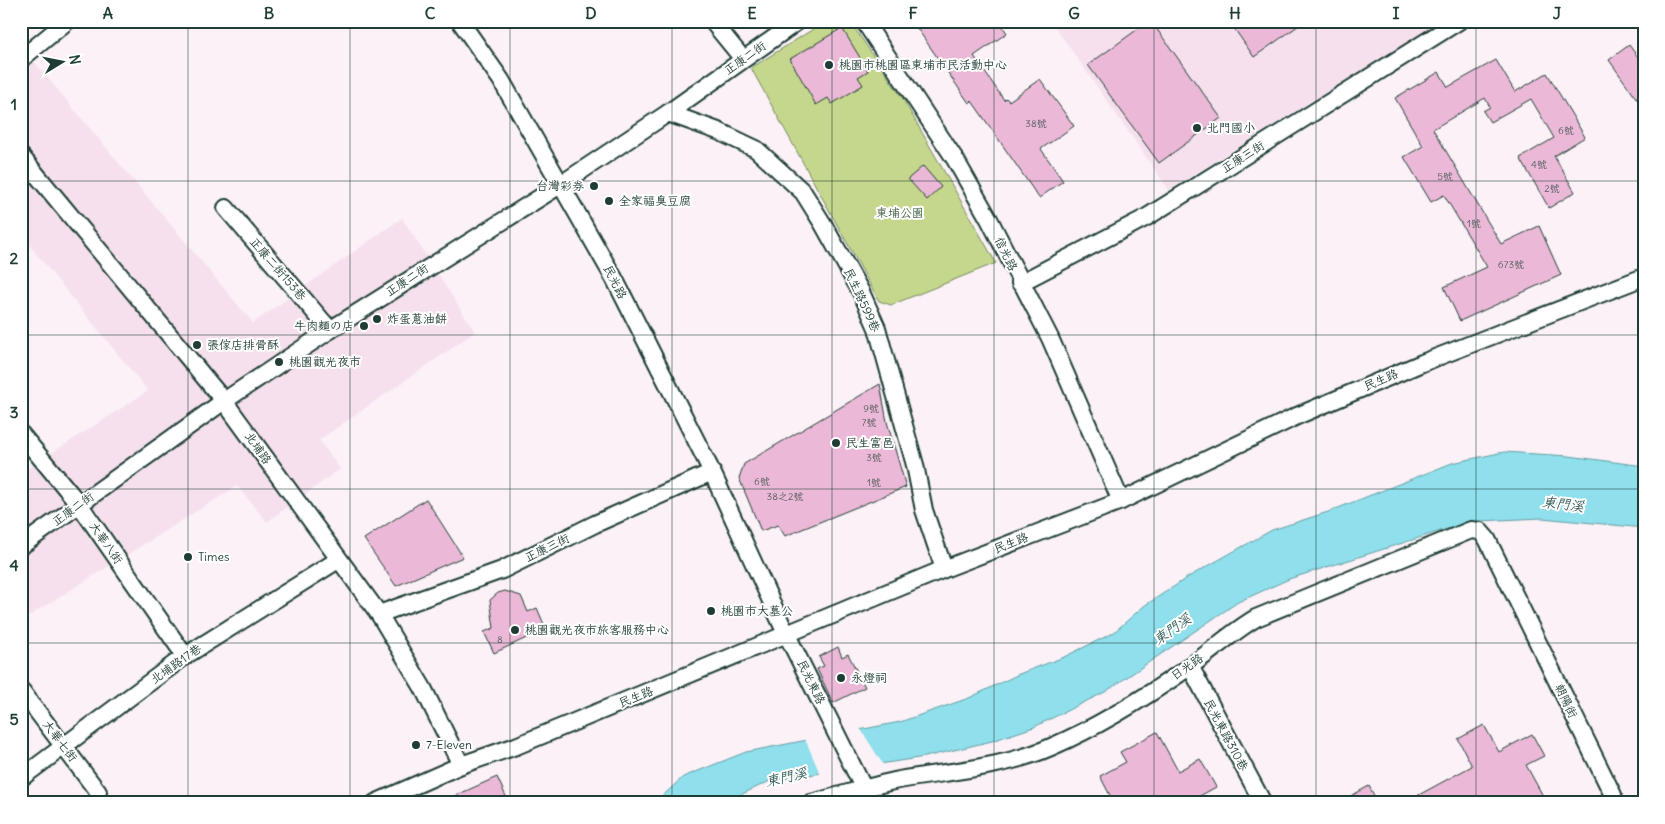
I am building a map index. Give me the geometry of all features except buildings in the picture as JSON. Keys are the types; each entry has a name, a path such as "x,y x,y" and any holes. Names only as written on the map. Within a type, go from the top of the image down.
{"street":[{"path":"21,59 67,21"},
{"name":"民光路","path":"460,21 501,80 614,278 712,472 787,635"},
{"path":"712,21 744,59"},
{"name":"正康二街","path":"21,546 224,401 330,330 560,185 668,113 798,21"},
{"name":"信光路","path":"864,21 955,159 1050,338 1121,501"},
{"name":"正康三街","path":"1020,283 1147,216 1459,21"},
{"name":"民生路599巷","path":"668,113 718,130 756,149 804,192 824,224 861,292 877,328 915,465 924,510 944,569"},
{"name":"北埔路","path":"21,156 224,401 379,614 423,688 461,765"},
{"name":"正康二街153巷","path":"226,208 330,330"},
{"name":"民生路","path":"375,803 461,765 516,746 944,569 1121,501 1306,412 1450,351 1644,277"},
{"name":"大華八街","path":"21,434 79,504 184,656"},
{"name":"正康三街","path":"379,614 502,570 595,524 712,472"},
{"name":"日光路","path":"811,803 898,780 994,765 1044,750 1112,717 1190,666 1235,630 1256,618 1471,530 1480,531 1487,539 1516,601"},
{"name":"北埔路17巷","path":"21,778 184,656 338,560"},
{"name":"朝陽街","path":"1516,601 1613,795 1613,803"},
{"name":"民光東路","path":"787,635 864,790"},
{"name":"民光東路310巷","path":"1190,666 1263,803"},
{"name":"大華七街","path":"21,690 98,792"}],"shaded area":[{"name":"北門國小","path":"1051,21 1450,21 1367,67 1169,190"},
{"name":"桃園觀光夜市","path":"21,46 253,323 402,218 475,332 319,440 340,469 267,522 237,486 21,621 21,473 148,391 21,235"}],"green space":[{"name":"東埔公園","path":"826,21 843,21 853,26 903,99 996,263 891,305 879,301 751,68"}],"water":[{"name":"東門溪","path":"1504,452 1569,456 1644,466 1644,528 1542,518 1479,521 1447,529 1289,579 1238,602 1105,692 1034,727 992,741 925,757 770,781 723,803 655,803 683,777 746,752 900,722 969,698 1019,674 1064,657 1113,633 1144,606 1190,576 1272,530 1328,512 1452,463"}],"pier":[{"path":"860,728 884,766 821,776 805,739"}],"place":[{"name":"桃園市桃園區東埔市民活動中心","path":"829,65"},
{"name":"北門國小","path":"1197,128"},
{"name":"台灣彩券","path":"594,186"},
{"name":"全家福臭豆腐","path":"609,201"},
{"name":"炸蛋蔥油餅","path":"377,319"},
{"name":"牛肉麵の店","path":"364,326"},
{"name":"張傢店排骨酥","path":"197,345"},
{"name":"桃園觀光夜市","path":"279,362"},
{"name":"民生富邑","path":"836,443"},
{"name":"Times","path":"188,557"},
{"name":"桃園市大墓公","path":"711,611"},
{"name":"桃園觀光夜市旅客服務中心","path":"515,630"},
{"name":"永燈祠","path":"841,678"},
{"name":"7-Eleven","path":"416,745"}]}
